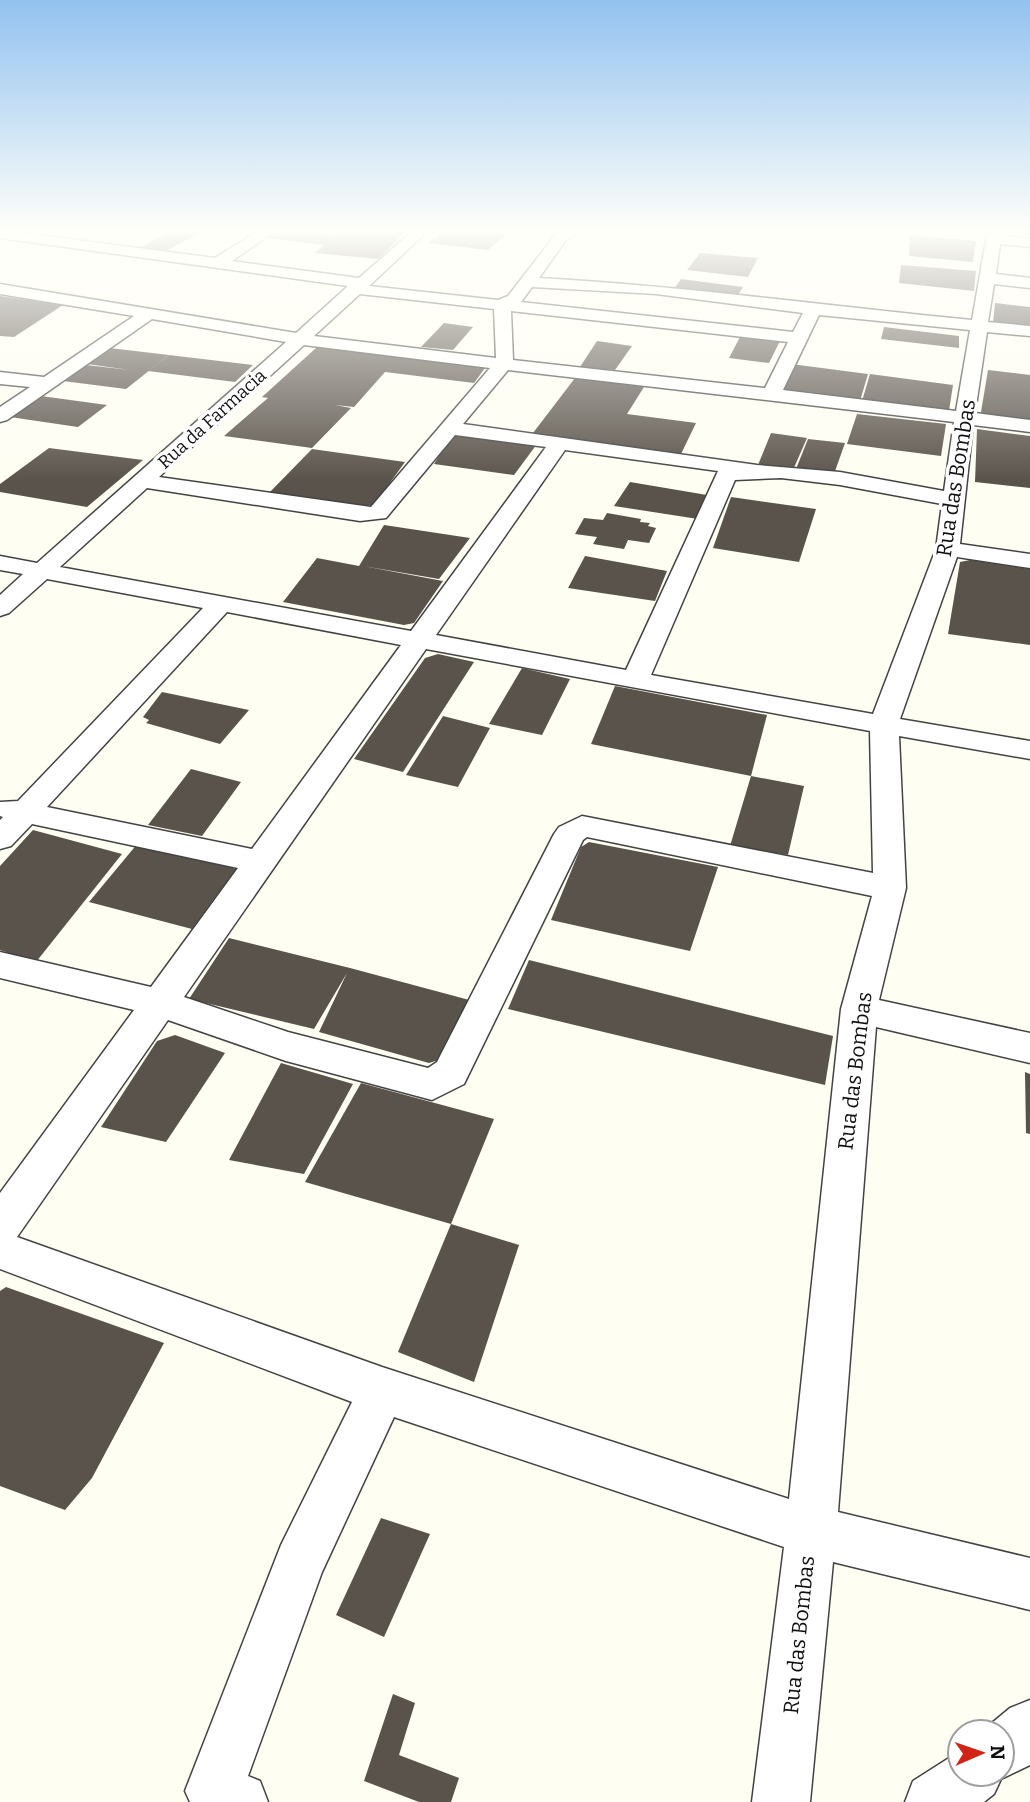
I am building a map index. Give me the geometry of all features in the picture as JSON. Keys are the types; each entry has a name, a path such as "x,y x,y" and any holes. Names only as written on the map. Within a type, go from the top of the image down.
{"street":[{"path":"0,416 150,313"},
{"path":"151,313 299,339 1030,426"},
{"name":"Rua da Farmacia","path":"0,608 145,481 328,313"},
{"path":"145,481 360,514 378,513 503,364 506,352 503,313"},
{"path":"581,313 798,338"},
{"path":"771,394 798,338 814,313"},
{"path":"848,313 1030,331"},
{"name":"Rua das Bombas","path":"781,1802 811,1531 859,1009 890,888 884,723 948,550 964,419 982,313"},
{"path":"0,378 48,383"},
{"path":"451,428 751,470 790,472 954,499"},
{"path":"0,1227 559,443"},
{"path":"636,680 642,660 727,474 751,470"},
{"path":"948,550 1030,561"},
{"path":"0,563 721,698 884,723 1030,750"},
{"path":"0,839 12,809 221,604"},
{"path":"12,809 261,862"},
{"path":"0,965 160,1003 286,1046 432,1085 451,1073 570,834 582,826 890,888"},
{"path":"859,1009 1030,1048"},
{"path":"0,1250 382,1391 811,1531 1030,1584"},
{"path":"220,1798 299,1563 382,1391"},
{"path":"1016,1740 1030,1728"},
{"path":"934,1802 954,1788"}],"building":[{"path":"0,313 51,313 14,337 0,336"},
{"path":"994,313 1030,313 1030,328 993,323"},
{"path":"444,323 473,327 453,350 421,347"},
{"path":"884,327 959,336 959,348 881,339"},
{"path":"741,335 781,339 769,363 729,358"},
{"path":"597,341 632,346 615,370 580,367"},
{"path":"328,346 485,368 474,383 385,372 354,407 335,405 351,408 312,448 224,436 268,398 262,397 316,348"},
{"path":"110,348 169,355 126,389 63,381 86,365 130,370 87,364"},
{"path":"169,355 253,365 235,382 148,371"},
{"path":"791,364 868,374 860,401 784,392 780,389"},
{"path":"988,370 1030,375 1030,421 987,417 981,412"},
{"path":"870,374 953,385 949,411 862,401"},
{"path":"575,378 644,387 627,414 696,423 681,454 533,433"},
{"path":"41,396 107,405 78,427 10,417"},
{"path":"857,414 946,424 941,456 847,444"},
{"path":"977,429 1030,436 1030,488 975,482"},
{"path":"771,433 807,438 793,470 758,465"},
{"path":"465,434 537,444 514,475 434,464 451,436"},
{"path":"808,439 845,443 834,474 796,469"},
{"path":"49,448 143,460 87,507 0,492 0,484"},
{"path":"312,449 405,462 374,505 360,507 268,494"},
{"path":"630,482 707,495 698,519 614,506"},
{"path":"731,497 816,509 799,562 713,548"},
{"path":"607,513 650,523 648,526 656,528 649,543 628,540 624,549 593,544 597,537 575,534 584,518 603,520"},
{"path":"384,525 470,538 439,579 363,566 443,581 414,623 404,625 283,602 317,558 359,566"},
{"path":"585,556 667,571 655,601 568,588"},
{"path":"970,560 1030,569 1030,645 948,634 960,562"},
{"path":"438,654 474,662 403,772 354,759 425,658"},
{"path":"522,668 570,679 542,735 489,724"},
{"path":"615,686 767,715 751,776 591,744"},
{"path":"162,692 249,710 220,744 146,723 149,720 143,717"},
{"path":"443,716 490,728 458,787 406,775"},
{"path":"191,769 241,782 202,836 148,825"},
{"path":"751,776 804,786 788,855 730,846"},
{"path":"33,830 122,854 36,962 0,950 0,866"},
{"path":"589,842 718,867 690,951 551,920 581,847"},
{"path":"138,843 236,869 192,929 89,902"},
{"path":"229,938 473,1001 442,1059 429,1063 319,1032 347,973 314,1029 189,999"},
{"path":"529,960 833,1036 825,1085 508,1009"},
{"path":"175,1035 225,1053 166,1142 101,1127 157,1041"},
{"path":"281,1063 353,1084 304,1174 229,1160"},
{"path":"1025,1072 1030,1074 1030,1134 1026,1133"},
{"path":"361,1083 494,1119 451,1224 305,1182"},
{"path":"451,1224 519,1245 474,1382 398,1352"},
{"path":"6,1287 164,1343 92,1478 65,1510 0,1486 0,1291"},
{"path":"381,1518 430,1534 384,1637 336,1615"},
{"path":"393,1694 415,1703 399,1755 459,1778 451,1802 419,1802 364,1781"}]}
